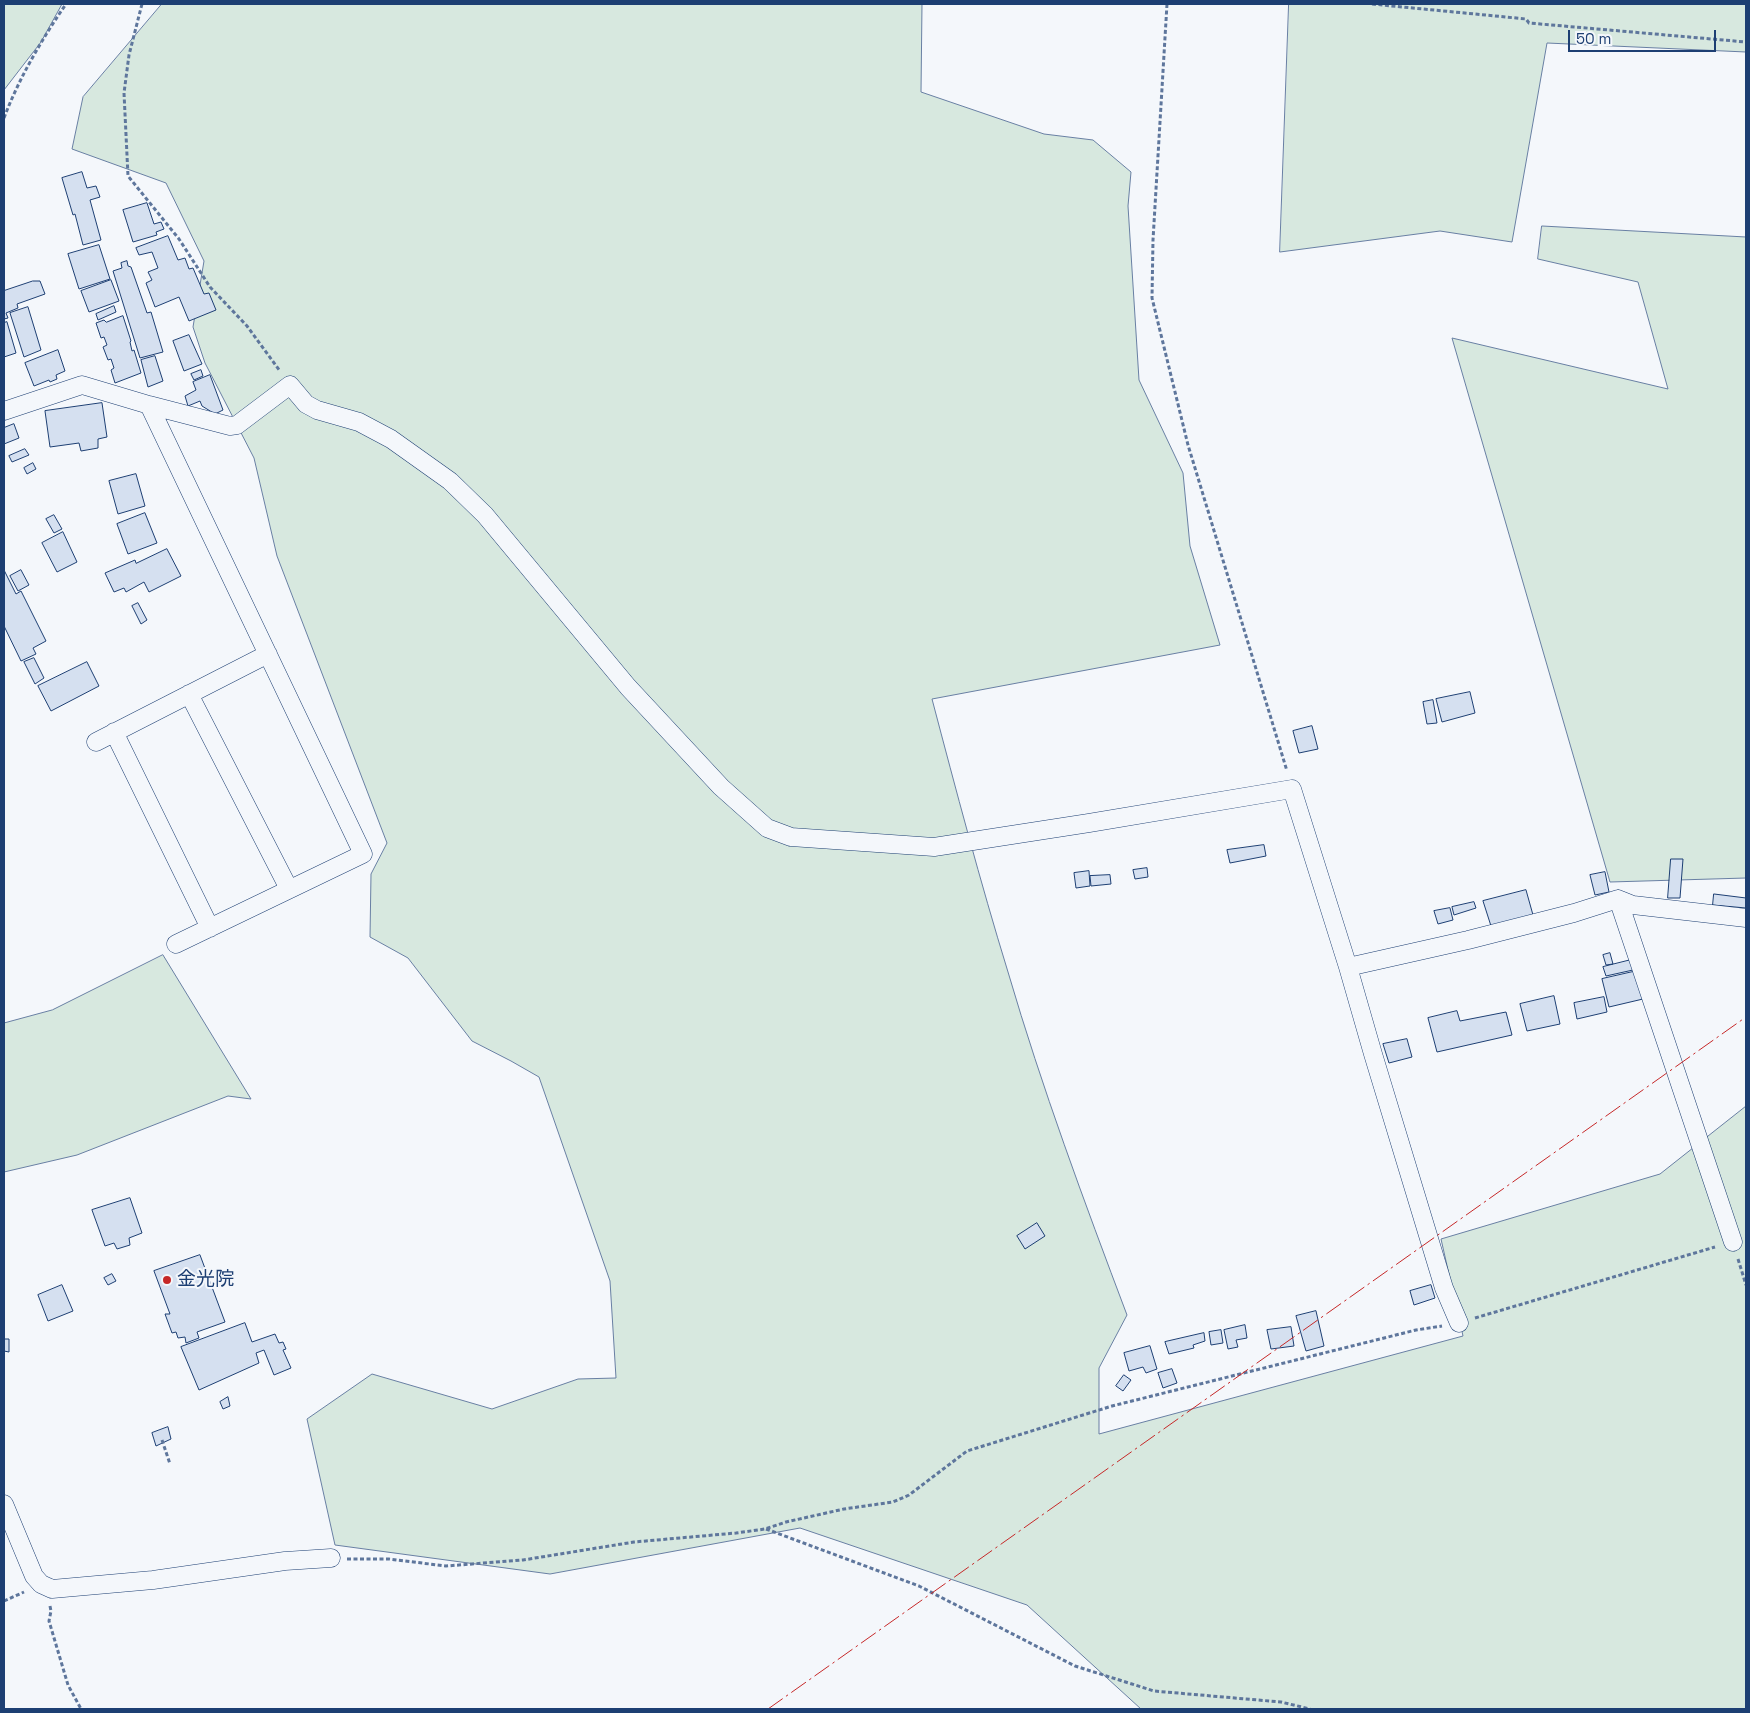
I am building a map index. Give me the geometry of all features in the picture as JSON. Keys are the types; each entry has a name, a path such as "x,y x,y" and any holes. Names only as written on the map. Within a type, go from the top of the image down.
{"street":[{"path":"4,411 82,385 230,426 237,425 290,386 306,404 317,410 359,422 391,439 450,481 485,515 628,687 721,787 767,828 791,837 934,848 1292,788 1348,967 1444,1288 1459,1323"},
{"path":"149,405 362,854 176,944"},
{"path":"96,742 268,654"},
{"path":"189,694 290,889"},
{"path":"114,732 210,928"},
{"path":"1348,967 1574,913 1618,899 1633,905 1746,918"},
{"path":"1618,899 1733,1242"},
{"path":"4,1504 34,1576 41,1584 52,1589 153,1580 285,1561 331,1558"}],"path":[{"path":"4,118 49,29 66,4"},
{"path":"142,4 129,55 124,93 128,176 179,240 210,287 247,326 274,360 290,386"},
{"path":"1167,4 1153,240 1152,298 1188,445 1292,788"},
{"path":"1372,4 1526,19 1529,23 1746,42"},
{"path":"331,1558 464,1566 523,1560 634,1542 765,1529 786,1522 844,1509 893,1502 909,1495 967,1451 1112,1406 1416,1330 1459,1323 1733,1242 1746,1285"},
{"path":"162,1440 170,1464"},
{"path":"765,1529 919,1586 1075,1666 1154,1691 1281,1702 1310,1709"},
{"path":"41,1584 41,1593 50,1605 49,1621 68,1685 81,1709"}],"shaded area":[{"path":"4,4 62,4 41,42 4,90"},
{"path":"162,4 922,4 921,92 1044,134 1093,140 1131,172 1128,206 1139,380 1183,473 1190,546 1220,645 932,699 978,870 1021,1015 1064,1144 1127,1315 1099,1368 1099,1434 1463,1336 1441,1239 1660,1174 1746,1106 1746,1709 1141,1709 1027,1605 800,1528 550,1574 335,1545 307,1419 372,1374 492,1409 578,1379 616,1378 610,1281 539,1077 472,1041 408,958 370,937 371,874 387,843 277,556 254,458 205,363 193,327 204,261 166,183 72,149 83,97"},
{"path":"1289,4 1746,4 1746,52 1547,43 1512,242 1440,231 1280,252"},
{"path":"1542,226 1746,237 1746,878 1610,882 1452,338 1668,389 1638,282 1538,259"},
{"path":"163,955 251,1099 228,1096 77,1155 4,1172 4,1023 52,1010"}],"building":[{"path":"82,172 87,188 96,186 100,197 90,200 101,240 83,245 75,214 73,215 62,178"},
{"path":"147,203 154,224 161,222 164,229 156,232 157,235 133,242 123,210"},
{"path":"168,236 178,260 185,258 189,269 193,268 204,294 209,293 216,310 189,321 179,297 155,307 146,283 152,280 148,272 158,268 152,252 139,255 136,248"},
{"path":"99,245 110,279 79,289 68,254"},
{"path":"127,261 128,266 131,267 147,313 151,312 163,352 140,358 113,271 122,268 121,263"},
{"path":"111,280 119,301 89,312 81,291"},
{"path":"33,281 40,281 45,294 17,304 18,308 6,313 8,318 4,319 4,291"},
{"path":"114,306 116,312 98,320 96,314"},
{"path":"28,307 41,350 24,357 10,313"},
{"path":"123,316 131,341 132,351 134,350 141,373 115,383 111,370 114,368 111,359 108,360 103,347 107,345 104,337 101,338 96,323 104,320 106,322"},
{"path":"7,322 16,353 4,357 4,323"},
{"path":"189,335 202,364 184,371 173,341"},
{"path":"58,350 65,371 56,375 57,379 34,386 25,363"},
{"path":"155,356 163,381 148,387 141,360"},
{"path":"201,370 203,376 194,380 191,374"},
{"path":"210,375 223,410 215,414 202,406 200,401 188,406 185,396 196,390 193,382"},
{"path":"102,403 107,437 98,439 98,448 81,451 79,443 50,447 45,411"},
{"path":"14,424 19,438 4,444 4,428"},
{"path":"25,449 29,455 12,462 9,456"},
{"path":"33,463 36,469 27,474 24,468"},
{"path":"136,474 145,506 118,514 109,481"},
{"path":"145,513 157,543 128,554 117,524"},
{"path":"54,515 62,529 54,533 46,519"},
{"path":"63,532 77,562 57,572 42,543"},
{"path":"167,549 181,576 149,592 144,582 126,592 124,588 114,592 105,573 135,560 136,563"},
{"path":"4,570 16,594 21,591 46,641 33,648 36,654 21,661 4,626"},
{"path":"21,570 29,585 18,591 10,576"},
{"path":"138,603 147,620 141,624 132,606"},
{"path":"34,658 44,678 35,684 24,662"},
{"path":"87,662 99,686 51,711 38,686"},
{"path":"1470,692 1475,713 1442,722 1436,699"},
{"path":"1433,700 1437,723 1427,724 1423,702"},
{"path":"1312,726 1318,749 1299,753 1293,731"},
{"path":"1264,845 1266,856 1230,863 1227,850"},
{"path":"1671,859 1683,859 1680,898 1668,898"},
{"path":"1147,868 1148,877 1135,879 1133,870"},
{"path":"1089,871 1090,886 1076,888 1074,873"},
{"path":"1605,872 1609,892 1595,895 1590,875"},
{"path":"1110,875 1111,884 1091,886 1090,876"},
{"path":"1526,890 1533,915 1491,926 1483,901"},
{"path":"1714,894 1746,898 1746,908 1713,905"},
{"path":"1474,902 1476,908 1454,915 1452,907"},
{"path":"1450,908 1453,920 1438,924 1434,911"},
{"path":"1610,953 1613,964 1606,965 1603,955"},
{"path":"1631,960 1633,970 1606,976 1603,967"},
{"path":"1637,971 1643,999 1609,1007 1602,979"},
{"path":"1554,996 1560,1024 1527,1031 1520,1004"},
{"path":"1604,997 1607,1012 1577,1019 1574,1003"},
{"path":"1457,1011 1460,1021 1506,1012 1512,1035 1437,1052 1428,1018"},
{"path":"1407,1039 1412,1057 1389,1063 1383,1044"},
{"path":"130,1198 142,1233 129,1238 130,1245 117,1249 114,1243 105,1246 92,1210"},
{"path":"1037,1223 1045,1236 1025,1249 1017,1236"},
{"path":"200,1255 225,1322 197,1332 199,1338 186,1343 185,1337 178,1338 176,1332 172,1333 165,1314 170,1314 154,1271"},
{"path":"112,1274 116,1281 108,1285 104,1278"},
{"path":"62,1285 73,1311 48,1321 38,1295"},
{"path":"1431,1285 1435,1298 1414,1305 1410,1291"},
{"path":"1316,1311 1324,1346 1306,1351 1296,1316"},
{"path":"245,1323 252,1342 275,1334 279,1343 283,1342 286,1349 283,1350 291,1368 274,1375 264,1350 256,1353 259,1363 199,1390 181,1347"},
{"path":"1245,1325 1247,1338 1236,1340 1238,1347 1228,1349 1224,1330"},
{"path":"1291,1327 1294,1346 1271,1349 1267,1330"},
{"path":"1221,1330 1223,1343 1211,1345 1209,1332"},
{"path":"1204,1333 1205,1341 1193,1345 1194,1348 1169,1354 1165,1342"},
{"path":"4,1339 9,1339 9,1352 4,1351"},
{"path":"1150,1346 1157,1369 1146,1373 1143,1367 1129,1371 1124,1353"},
{"path":"1172,1369 1177,1383 1163,1388 1158,1373"},
{"path":"1124,1375 1131,1380 1123,1391 1116,1386"},
{"path":"228,1397 230,1406 223,1409 220,1402"},
{"path":"168,1427 171,1439 156,1446 152,1433"}],"power":[{"path":"768,1709 1746,1017"}],"place":[{"name":"金光院","path":"167,1280"}]}
